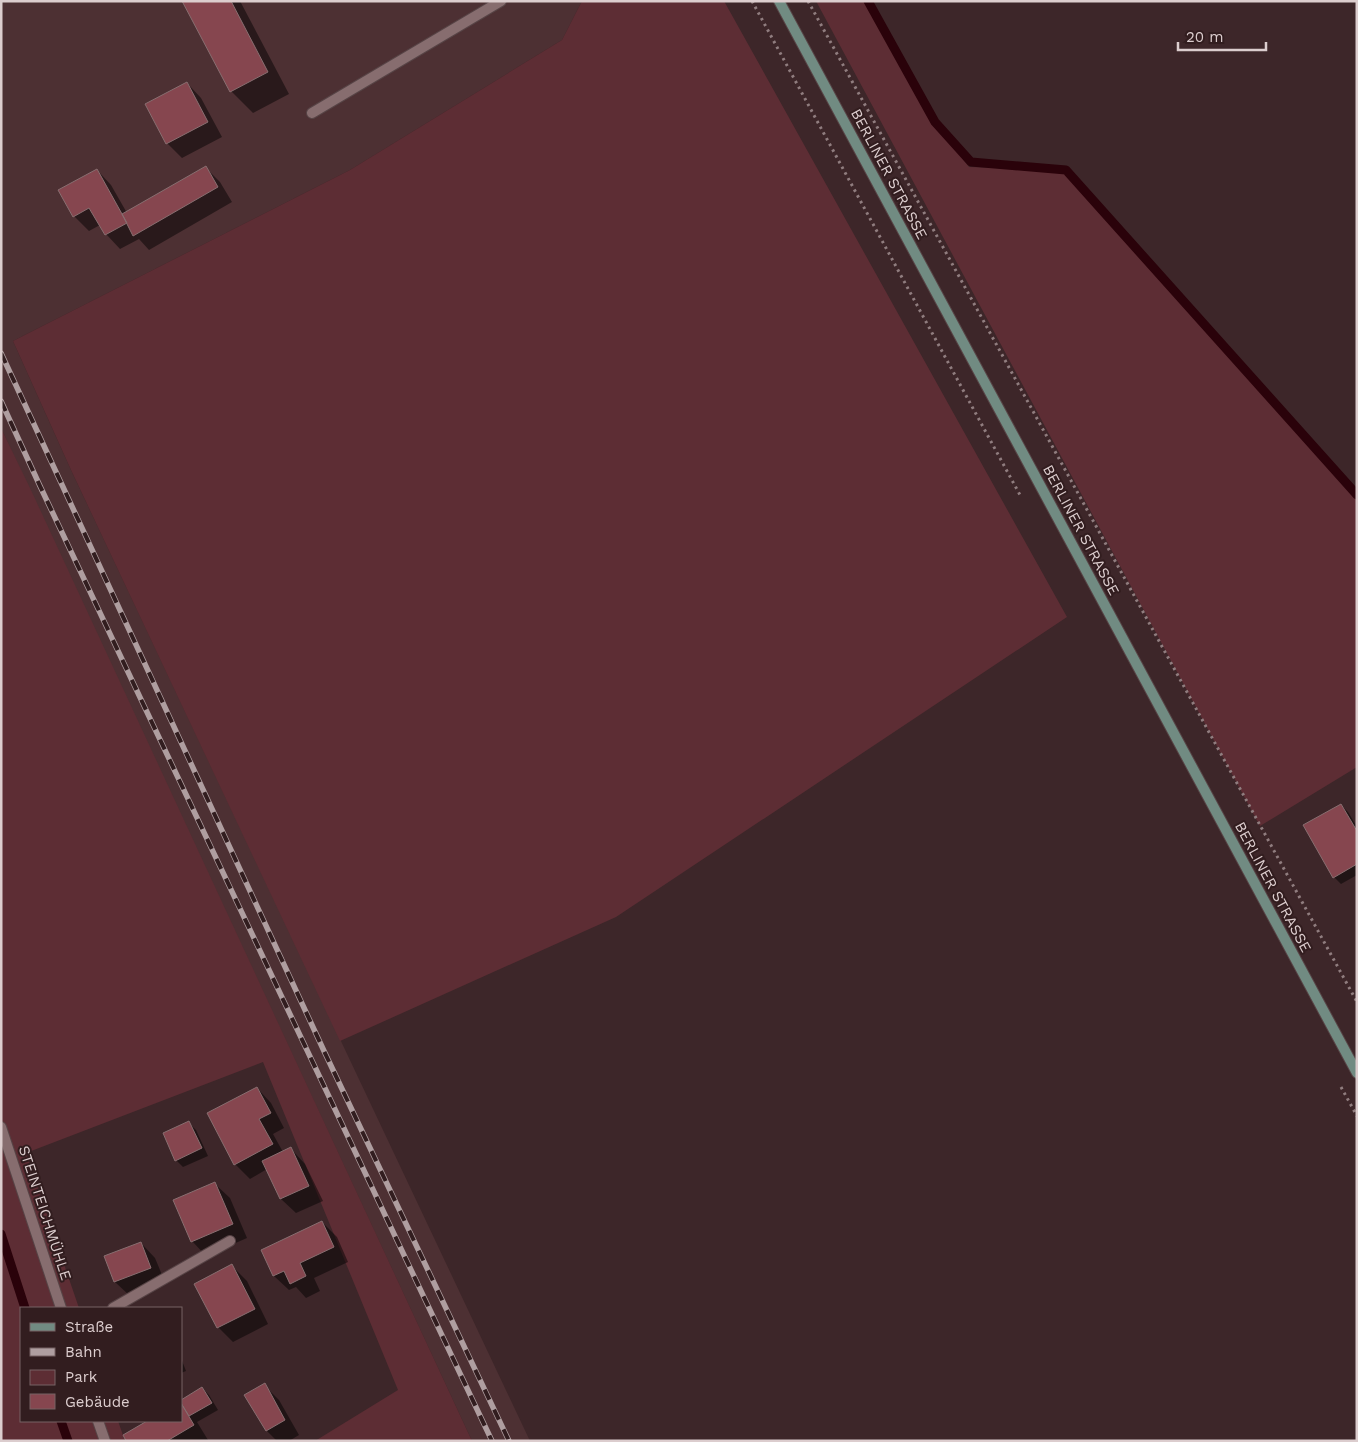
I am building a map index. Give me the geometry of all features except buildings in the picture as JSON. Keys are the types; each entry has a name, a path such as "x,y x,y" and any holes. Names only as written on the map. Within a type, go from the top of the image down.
{"main road":[{"name":"BERLINER STRASSE","path":"779,1 1357,1073"}],"street":[{"path":"312,113 501,1"},
{"name":"STEINTEICHMÜHLE","path":"1,1127 61,1307"},
{"path":"115,1307 230,1241"},
{"path":"98,1422 105,1441"}],"path":[{"path":"808,1 1357,1002"}],"shaded area":[{"path":"1,1 582,1 562,40 350,170 13,341 71,470 530,1441 472,1441 1,428"}],"green space":[{"path":"582,1 724,1 1067,617 616,917 340,1041 71,470 13,341 350,170 562,40"},
{"path":"816,1 868,1 935,122 969,167 1066,170 1357,500 1357,767 1260,826"},
{"path":"1,428 472,1441 315,1441 398,1390 263,1062 26,1153 79,1307 20,1307 20,1422 118,1422 125,1441 1,1441"}],"waterway":[{"path":"868,1 935,122 971,162 1066,170 1357,495"},
{"path":"1,1234 25,1307"},
{"path":"61,1422 68,1441"}],"railway":[{"path":"1,353 324,1051 509,1441"},
{"path":"1,401 492,1441"}]}
